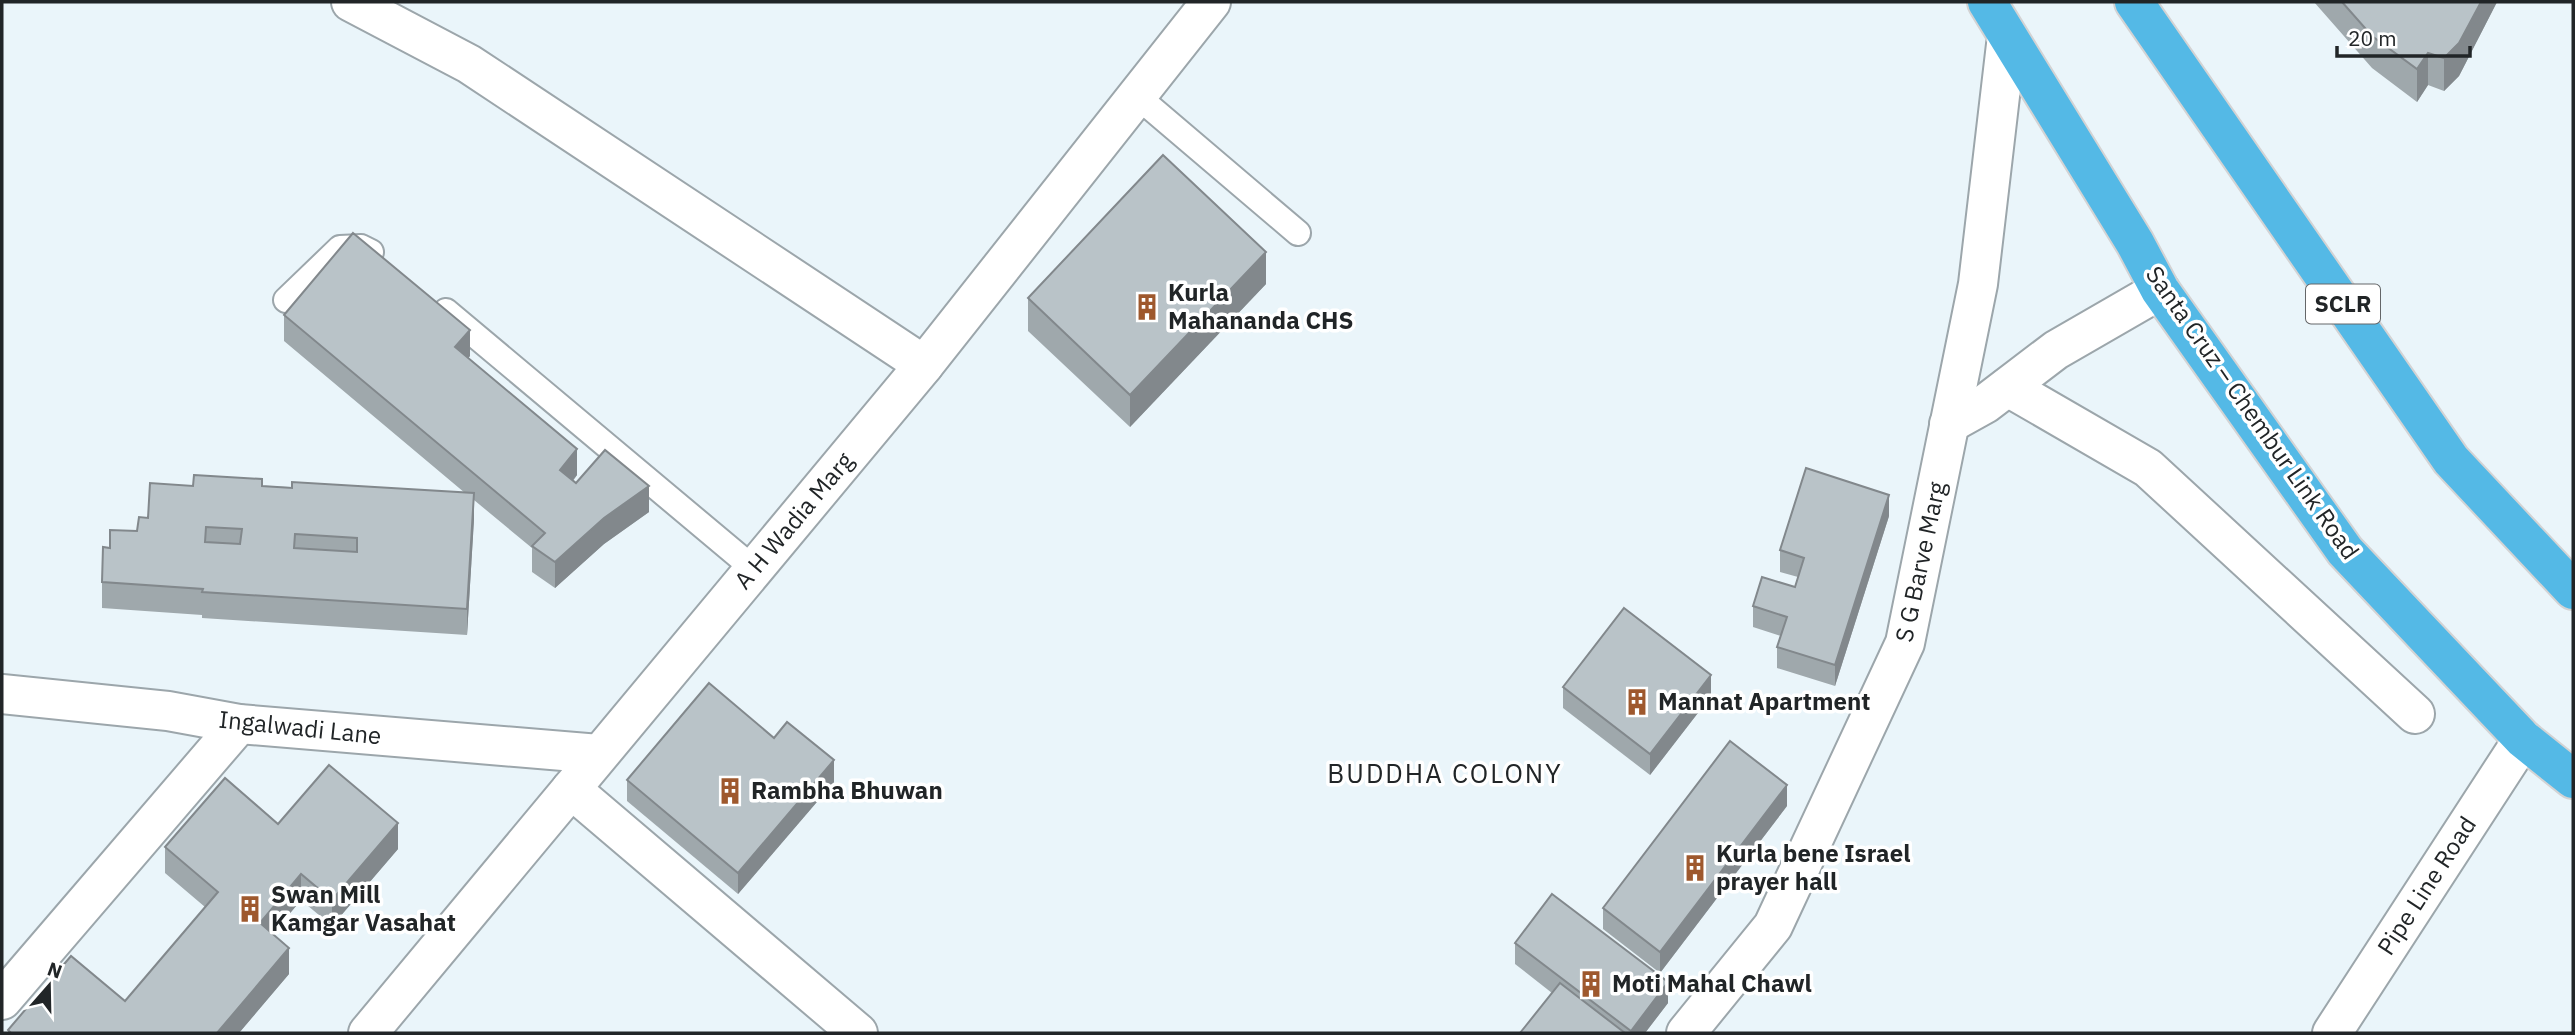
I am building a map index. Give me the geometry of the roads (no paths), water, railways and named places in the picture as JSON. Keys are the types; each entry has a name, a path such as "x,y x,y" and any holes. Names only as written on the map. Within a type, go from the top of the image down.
{"highway":[{"name":"Santa Cruz – Chembur Link Road","path":"1987,2 2135,243 2160,290 2345,551 2523,739 2573,779"},
{"name":"SCLR","path":"2134,2 2451,460 2573,590"}],"street":[{"path":"351,2 469,64 924,365"},
{"name":"A H Wadia Marg","path":"368,1033 924,365 1211,2"},
{"name":"S G Barve Marg","path":"1686,1033 1773,926 1905,643 1978,284 2007,37"},
{"path":"1950,424 1985,404 2056,350 2160,290"},
{"path":"2008,387 2148,468 2415,714"},
{"name":"Ingalwadi Lane","path":"2,694 168,711 240,724 599,754"},
{"path":"2,1000 240,724"},
{"name":"Pipe Line Road","path":"2332,1033 2523,739"},
{"path":"571,789 858,1033"}],"lane":[{"path":"1137,96 1297,233"},
{"path":"286,300 340,248 361,247 394,268"},
{"path":"426,294 754,569"}],"place":[{"name":"Kurla Mahananda CHS","path":"1147,307"},
{"name":"Mannat Apartment","path":"1637,702"},
{"name":"Rambha Bhuwan","path":"730,791"},
{"name":"Kurla bene Israel prayer hall","path":"1695,868"},
{"name":"Swan Mill Kamgar Vasahat","path":"250,909"},
{"name":"Moti Mahal Chawl","path":"1591,984"}],"district":[{"name":"BUDDHA COLONY","path":"1445,774"}]}
